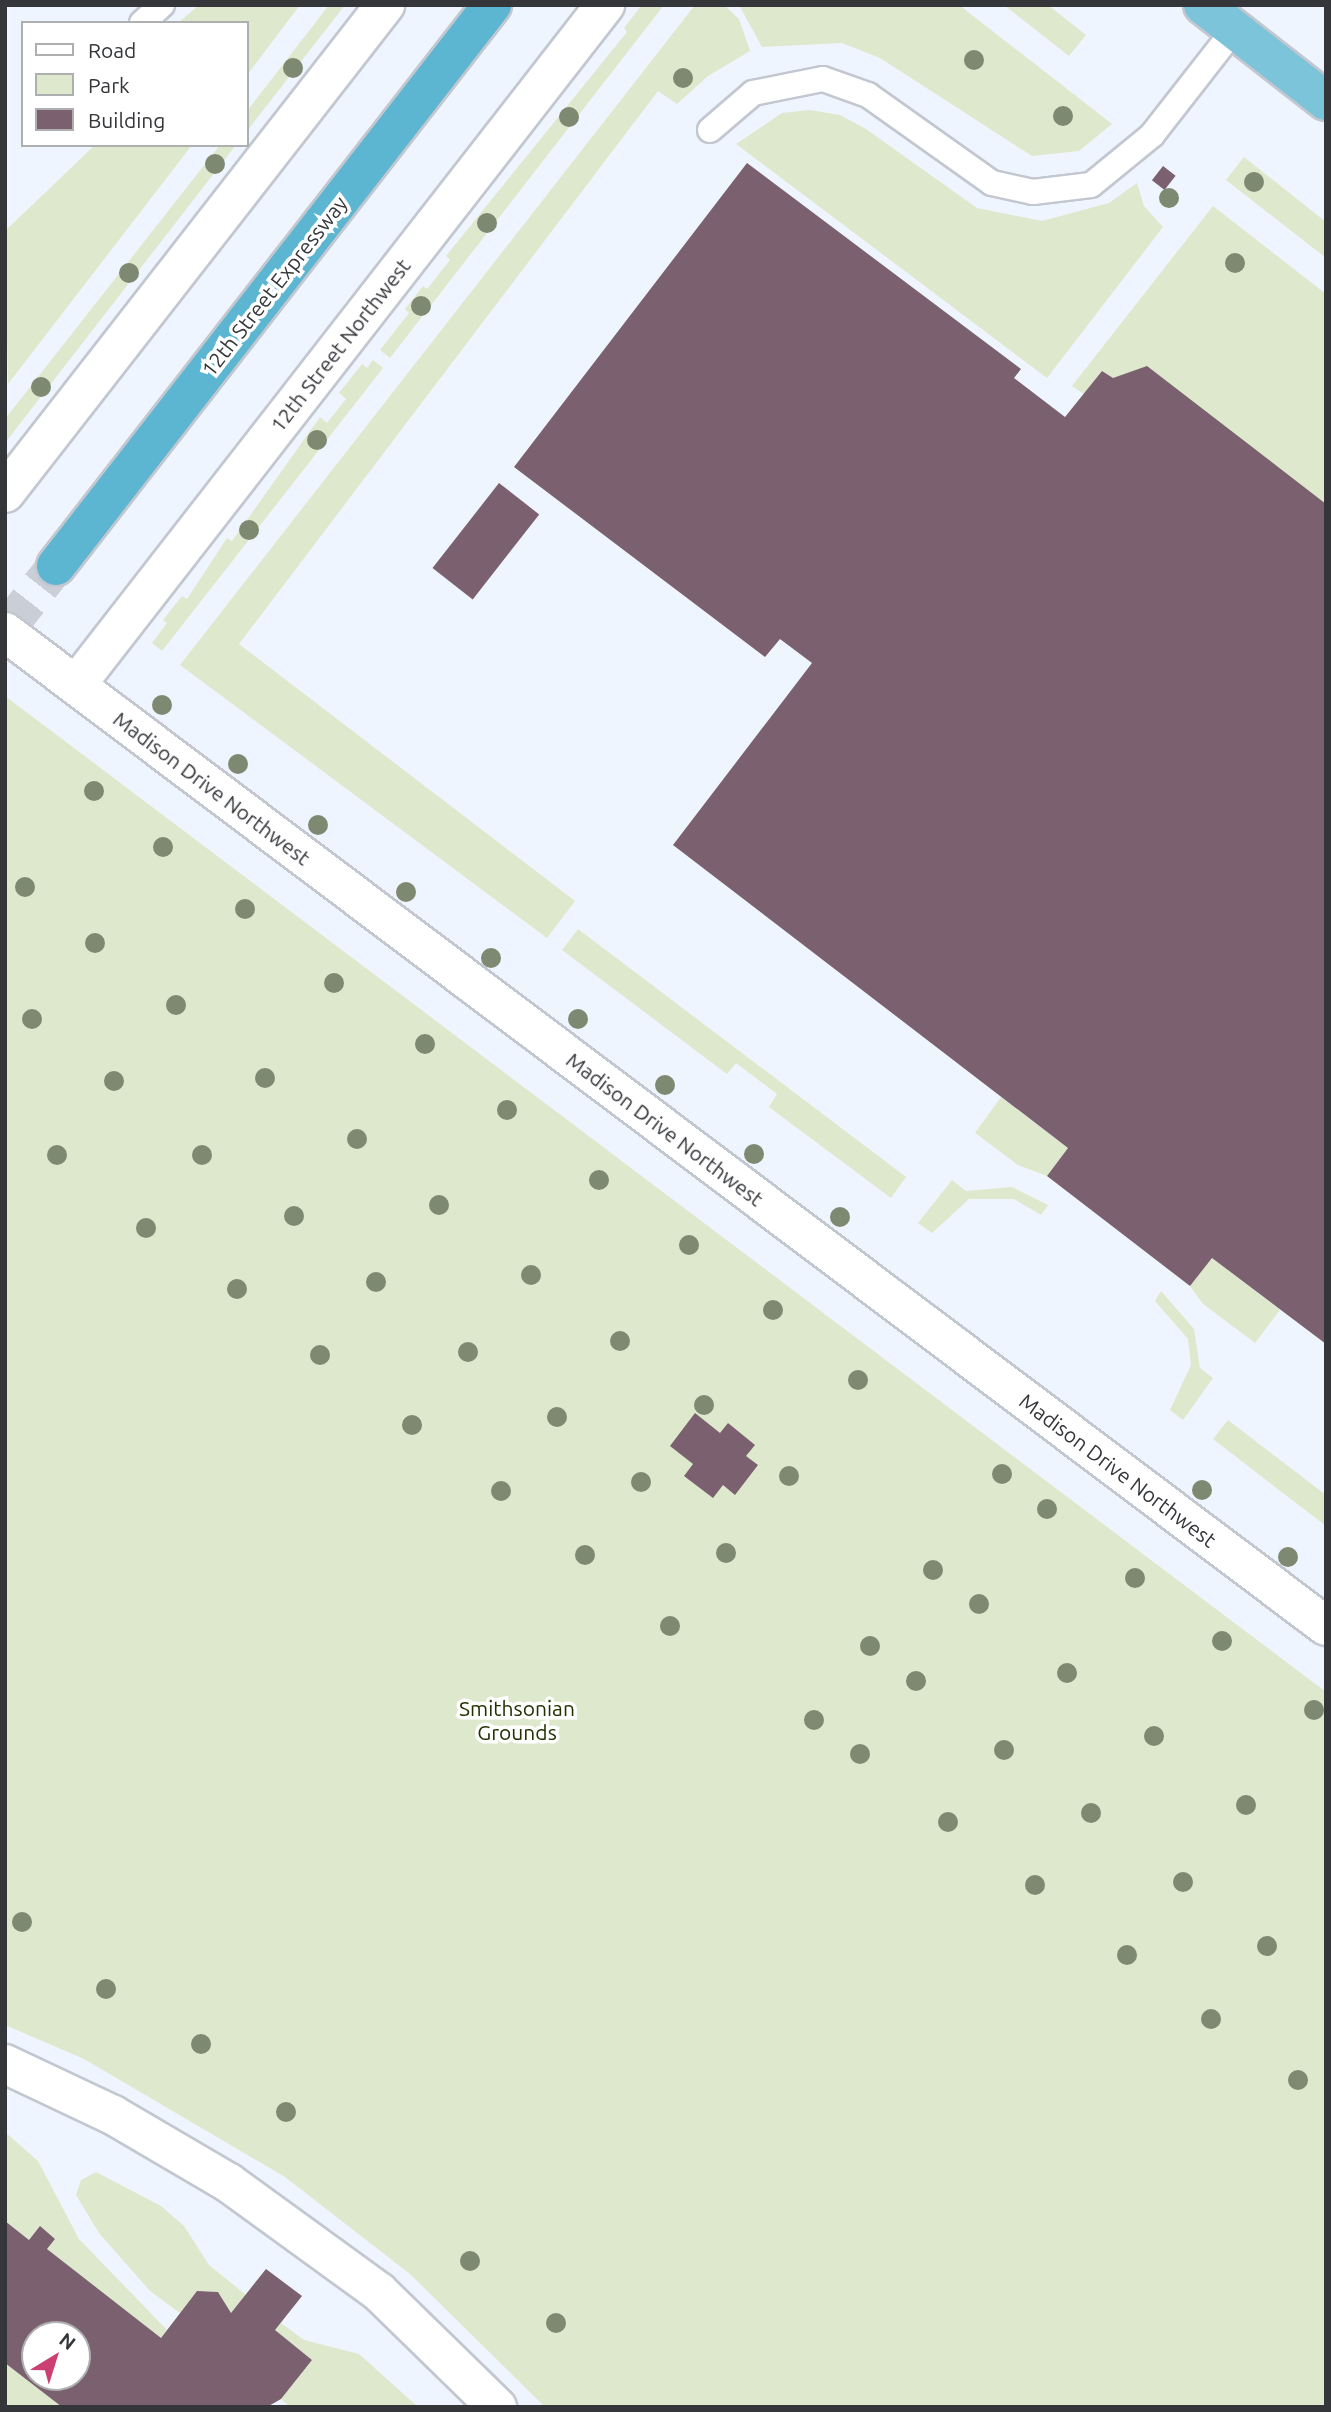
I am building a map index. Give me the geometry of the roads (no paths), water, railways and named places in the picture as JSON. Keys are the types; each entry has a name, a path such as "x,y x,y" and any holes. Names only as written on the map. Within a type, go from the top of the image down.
{"highway":[{"name":"12th Street Expressway","path":"56,566 492,5"},
{"path":"1203,5 1326,101"}],"street":[{"path":"5,493 385,5"},
{"name":"12th Street Northwest","path":"76,685 605,5"},
{"name":"Madison Drive Northwest","path":"5,632 1326,1626"},
{"path":"5,2064 113,2115 229,2183 379,2292 497,2407"}],"lane":[{"path":"144,21 162,5"},
{"path":"710,130 753,93 823,79 868,95 992,183 1032,192 1091,185 1152,135 1234,30"}],"tunnel":[{"path":"5,631 56,566"}],"park label":[{"name":"Smithsonian Grounds","path":"517,1720"}]}
